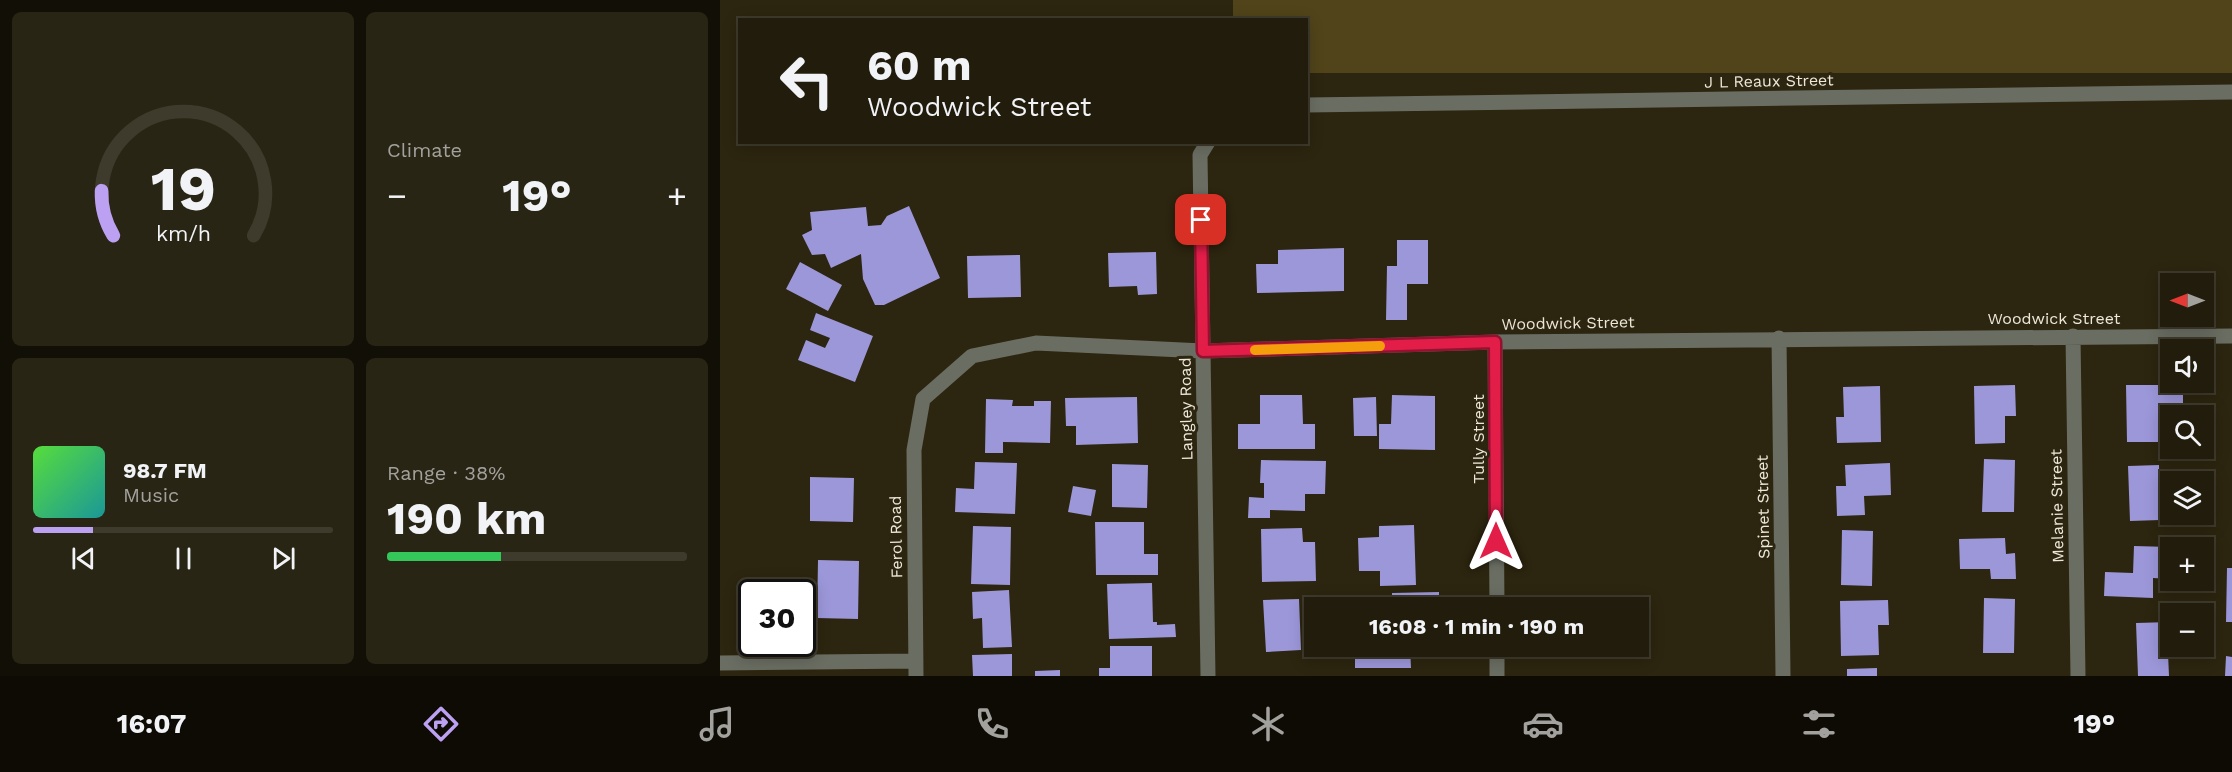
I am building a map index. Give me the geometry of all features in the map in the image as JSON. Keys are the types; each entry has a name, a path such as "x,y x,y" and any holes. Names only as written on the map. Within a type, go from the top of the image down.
{"street":[{"name":"J L Reaux Street","path":"1308,105 2232,92"},
{"name":"Langley Road","path":"1207,144 1200,155 1208,676"},
{"name":"Melanie Street","path":"2073,336 2078,676"},
{"name":"Woodwick Street","path":"922,399 972,356 1036,343 1203,351 1495,342 2232,336"},
{"name":"Spinet Street","path":"1779,338 1783,676"},
{"name":"Tully Street","path":"1495,342 1497,597"},
{"name":"Ferol Road","path":"916,668 914,450 922,399"},
{"path":"1497,657 1497,676"},
{"path":"720,663 916,668"}],"shaded area":[{"path":"1233,0 2232,0 2232,73 1308,73 1308,18 1233,18"}],"building":[{"path":"909,206 940,278 884,305 875,305 863,279 861,254 831,268 825,254 812,255 802,235 812,230 810,212 866,207 868,226 881,225 887,216"},
{"path":"1397,240 1428,240 1428,284 1407,284 1407,320 1386,320 1387,266 1397,266"},
{"path":"1344,248 1344,291 1257,293 1256,264 1278,264 1278,250"},
{"path":"1156,252 1157,294 1138,295 1137,286 1109,287 1108,253"},
{"path":"1020,255 1021,297 968,298 967,256"},
{"path":"800,262 842,285 828,311 786,289"},
{"path":"816,313 873,336 855,382 798,360 806,340 825,348 830,338 810,330"},
{"path":"2015,385 2016,416 2005,416 2005,443 1975,444 1974,386"},
{"path":"2126,385 2160,385 2160,393 2183,393 2183,405 2160,405 2160,442 2127,442"},
{"path":"1880,386 1881,442 1837,443 1836,417 1844,417 1843,387"},
{"path":"1260,395 1302,395 1303,424 1315,424 1315,449 1238,449 1238,424 1260,424"},
{"path":"1392,395 1435,396 1435,450 1379,449 1379,424 1391,424"},
{"path":"1137,397 1138,443 1076,445 1076,426 1066,426 1065,398"},
{"path":"1376,397 1377,436 1354,436 1353,398"},
{"path":"986,399 1013,400 1012,406 1034,406 1034,401 1051,401 1050,443 1003,442 1003,453 985,453"},
{"path":"1984,459 2015,460 2014,512 1982,512"},
{"path":"1261,460 1326,461 1325,494 1305,494 1305,511 1270,510 1270,518 1248,518 1249,497 1264,498 1264,483 1260,483"},
{"path":"975,462 1017,463 1015,514 955,512 956,488 974,489"},
{"path":"1890,463 1891,495 1864,496 1865,515 1837,516 1836,486 1846,486 1845,465"},
{"path":"1112,464 1148,465 1147,508 1112,507"},
{"path":"2159,465 2160,520 2130,521 2128,466"},
{"path":"810,477 854,478 853,522 810,521"},
{"path":"1073,486 1096,490 1091,516 1068,512"},
{"path":"1095,522 1144,522 1144,554 1158,554 1158,575 1096,575"},
{"path":"1414,525 1416,585 1380,586 1380,571 1359,571 1358,538 1379,537 1379,526"},
{"path":"973,526 1011,527 1010,585 971,584"},
{"path":"1302,528 1303,542 1315,542 1316,581 1262,582 1261,529"},
{"path":"1842,530 1873,531 1872,586 1841,585"},
{"path":"2005,538 2006,554 2015,553 2016,579 1991,579 1990,569 1960,569 1959,539"},
{"path":"2134,546 2160,547 2160,578 2153,578 2153,598 2104,596 2105,572 2133,573"},
{"path":"818,560 859,561 858,619 817,618"},
{"path":"2227,568 2232,568 2232,622 2226,622"},
{"path":"1152,583 1153,622 1157,622 1157,625 1175,624 1176,637 1109,639 1107,584"},
{"path":"1009,590 1012,647 983,648 982,618 973,619 972,592"},
{"path":"1439,592 1439,597 1392,597 1392,593"},
{"path":"1984,598 2015,599 2014,653 1983,653"},
{"path":"1299,599 1301,650 1266,652 1263,600"},
{"path":"1888,600 1889,625 1878,625 1879,655 1841,656 1840,601"},
{"path":"2160,622 2160,657 2168,657 2169,676 2138,676 2136,623"},
{"path":"1110,646 1152,646 1152,676 1099,676 1099,668 1110,668"},
{"path":"1012,654 1012,676 973,676 972,655"},
{"path":"2226,656 2232,657 2232,676 2225,676"},
{"path":"1355,657 1410,657 1411,668 1355,668"},
{"path":"1877,668 1877,676 1847,676 1847,669"},
{"path":"1060,670 1060,676 1035,676 1035,671"}],"slow traffic":[{"path":"1255,350 1380,346"}],"route":[{"path":"1201,220 1203,351 1495,342 1496,541"}]}
